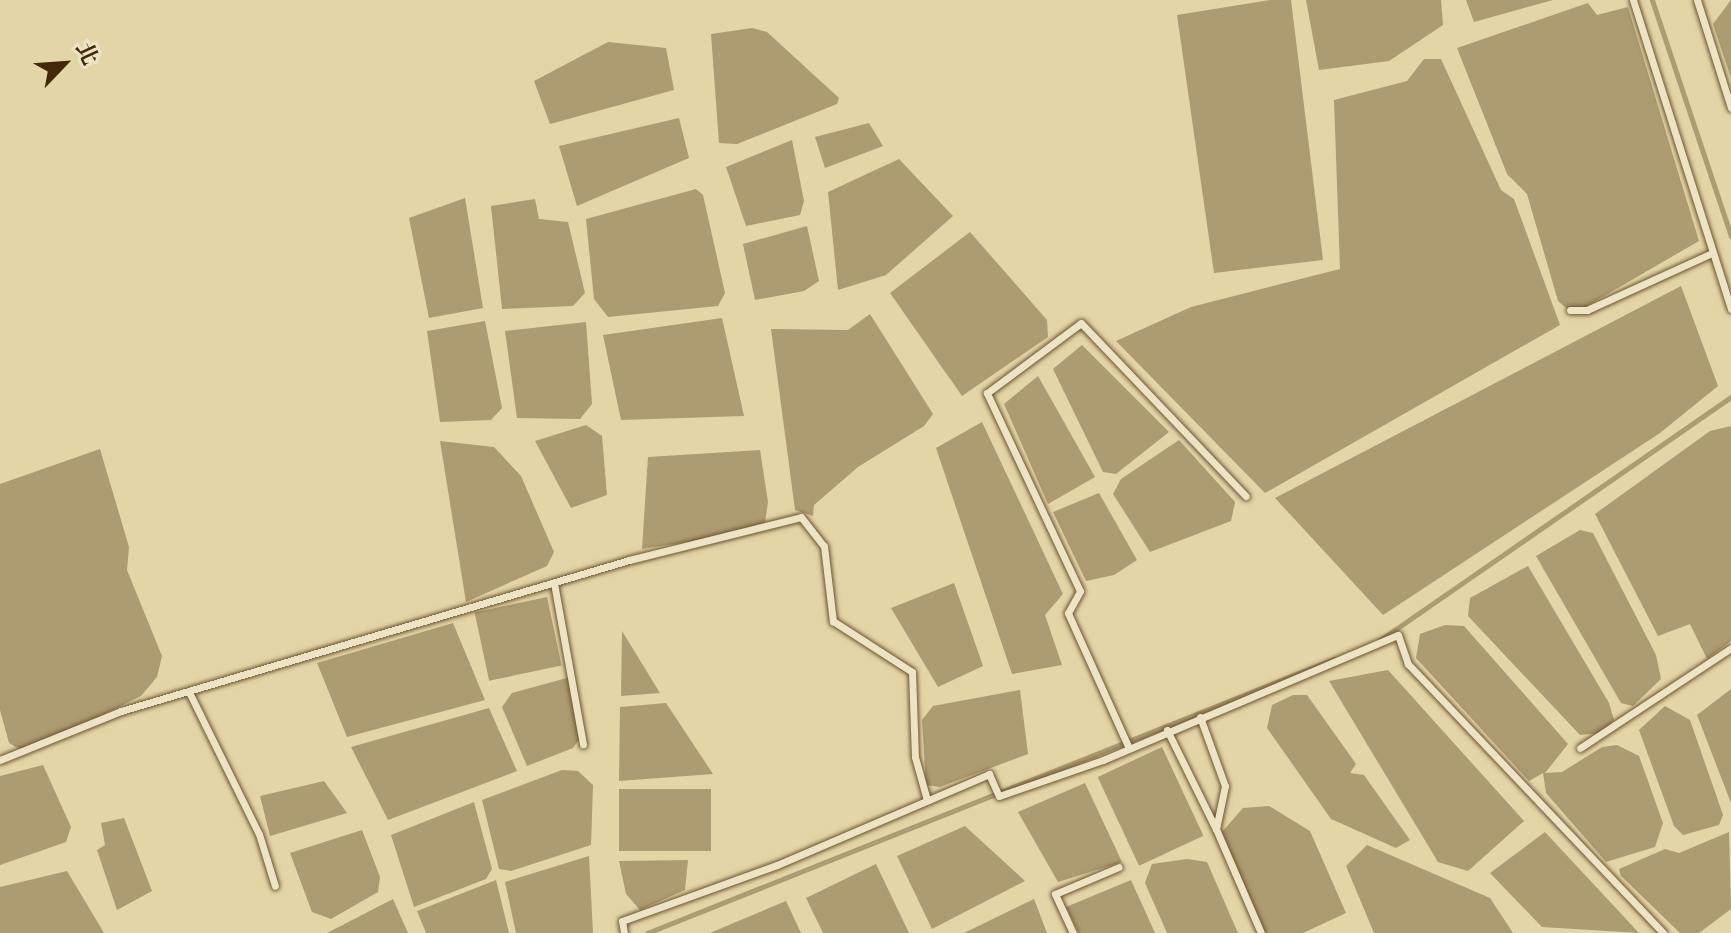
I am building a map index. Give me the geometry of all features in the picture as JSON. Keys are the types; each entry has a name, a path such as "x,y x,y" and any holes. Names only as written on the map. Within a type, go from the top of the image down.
{"lane":[{"path":"1633,0 1731,309"},
{"path":"1697,0 1731,108"},
{"path":"1570,310 1587,310 1712,253"},
{"path":"1128,746 1068,613 1080,591 987,393 1081,323 1246,496"},
{"path":"0,760 121,711 554,583 790,519 809,522 824,546 833,621 912,672 915,757 927,800"},
{"path":"554,583 583,744"},
{"path":"624,932 622,921 777,865 989,774 999,796 1398,635 1408,664 1663,933"},
{"path":"1580,748 1731,648"},
{"path":"189,692 259,834 275,886"},
{"path":"1200,717 1225,786 1216,829"},
{"path":"1167,730 1216,829 1261,933"},
{"path":"1073,933 1055,894 1119,867"}],"shaded area":[{"path":"1270,0 1291,0 1323,260 1214,273 1177,15"},
{"path":"1306,0 1441,0 1443,25 1389,61 1319,70"},
{"path":"1466,0 1553,0 1474,22"},
{"path":"1731,0 1731,78 1713,24"},
{"path":"1588,3 1597,15 1628,7 1699,241 1573,314 1558,301 1527,194 1507,174 1457,48"},
{"path":"752,28 767,32 839,98 837,104 737,144 719,143 711,34"},
{"path":"608,42 666,48 674,90 550,124 534,81"},
{"path":"1424,59 1441,59 1501,190 1514,199 1560,325 1265,493 1116,341 1191,307 1340,269 1334,100 1407,81"},
{"path":"679,118 689,158 577,206 559,146"},
{"path":"869,123 883,146 825,168 815,137"},
{"path":"792,140 804,201 800,215 746,226 726,167"},
{"path":"899,159 953,216 886,275 838,290 828,192"},
{"path":"696,189 703,195 725,293 718,306 608,317 594,299 586,219"},
{"path":"465,198 483,308 429,318 409,218"},
{"path":"535,199 539,219 568,222 585,293 573,306 502,309 491,206"},
{"path":"807,226 819,281 804,291 755,300 743,244"},
{"path":"970,232 1047,320 1048,337 962,396 890,293"},
{"path":"1681,286 1718,386 1660,433 1383,615 1275,498"},
{"path":"870,314 933,414 924,426 858,467 814,505 813,516 795,510 771,329 848,330"},
{"path":"722,318 744,416 621,420 603,335"},
{"path":"485,321 502,408 491,420 440,422 427,331"},
{"path":"586,322 592,404 580,419 517,418 505,331"},
{"path":"1082,345 1169,432 1116,474 1103,472 1053,369"},
{"path":"1038,376 1095,477 1048,504 1004,404"},
{"path":"982,422 1063,594 1045,615 1062,665 1012,674 936,448"},
{"path":"586,425 602,436 607,495 571,508 535,441"},
{"path":"1731,426 1731,641 1707,659 1690,624 1658,636 1595,514 1710,431"},
{"path":"1179,440 1235,502 1231,521 1150,552 1113,494 1121,479"},
{"path":"440,441 494,447 521,476 554,552 547,566 466,602"},
{"path":"100,449 129,547 127,570 162,656 157,677 141,696 26,753 9,743 0,710 0,484"},
{"path":"760,450 768,502 764,530 642,549 648,457"},
{"path":"1099,493 1137,560 1114,575 1086,581 1053,512"},
{"path":"1580,530 1593,533 1656,655 1661,679 1633,706 1621,703 1536,556"},
{"path":"1528,566 1609,703 1614,720 1602,733 1580,735 1468,616 1470,598"},
{"path":"954,583 983,666 938,687 891,608"},
{"path":"547,597 562,665 489,681 475,612"},
{"path":"453,623 485,700 347,737 317,663"},
{"path":"1445,625 1464,626 1568,744 1545,773 1562,772 1602,747 1617,745 1639,756 1663,823 1655,847 1606,862 1546,793 1543,773 1529,781 1416,658 1420,634"},
{"path":"622,631 660,693 621,696"},
{"path":"1388,670 1524,821 1468,871 1438,862 1329,681"},
{"path":"574,676 584,733 573,748 527,766 502,707 512,693"},
{"path":"1731,689 1731,803 1697,715"},
{"path":"1020,690 1028,754 940,787 926,785 922,720 933,706"},
{"path":"1293,695 1307,695 1356,764 1350,773 1364,775 1410,840 1396,848 1331,819 1267,728 1272,705"},
{"path":"666,703 713,774 619,781 620,707"},
{"path":"1665,706 1690,720 1723,815 1719,825 1683,835 1674,826 1639,730"},
{"path":"489,708 517,771 388,820 351,747"},
{"path":"1162,747 1203,836 1139,866 1098,777"},
{"path":"43,765 71,827 66,842 0,865 0,776"},
{"path":"562,770 578,771 593,785 591,845 511,871 499,869 482,800"},
{"path":"324,781 347,813 270,836 260,796"},
{"path":"1085,783 1122,862 1058,882 1018,812"},
{"path":"619,789 711,789 711,851 619,851"},
{"path":"474,802 492,869 486,879 414,907 391,835"},
{"path":"1269,806 1310,831 1346,913 1303,933 1264,933 1221,833 1243,808"},
{"path":"124,818 152,891 117,910 97,850 105,845 101,823"},
{"path":"965,826 1025,881 932,929 897,856"},
{"path":"362,830 380,877 378,892 331,919 312,912 290,853"},
{"path":"1545,832 1639,933 1542,927 1490,873"},
{"path":"1729,832 1731,909 1699,933 1680,933 1621,876 1619,869 1665,849 1679,853"},
{"path":"1367,845 1490,898 1513,933 1374,933 1346,866"},
{"path":"589,856 593,933 516,933 505,882"},
{"path":"1187,859 1207,862 1238,933 1167,933 1145,883 1152,864"},
{"path":"688,860 685,890 640,910 626,894 619,861"},
{"path":"876,864 909,933 823,933 806,898"},
{"path":"67,871 104,933 0,933 0,887"},
{"path":"496,880 509,933 426,933 417,911"},
{"path":"1131,880 1155,933 1079,933 1066,907"},
{"path":"393,899 408,933 327,933"},
{"path":"1034,899 1047,933 964,933"},
{"path":"786,901 801,933 710,933"}],"waterway":[{"path":"1652,0 1731,236"},
{"path":"1380,640 1731,397"},
{"path":"647,933 1334,659"}]}
